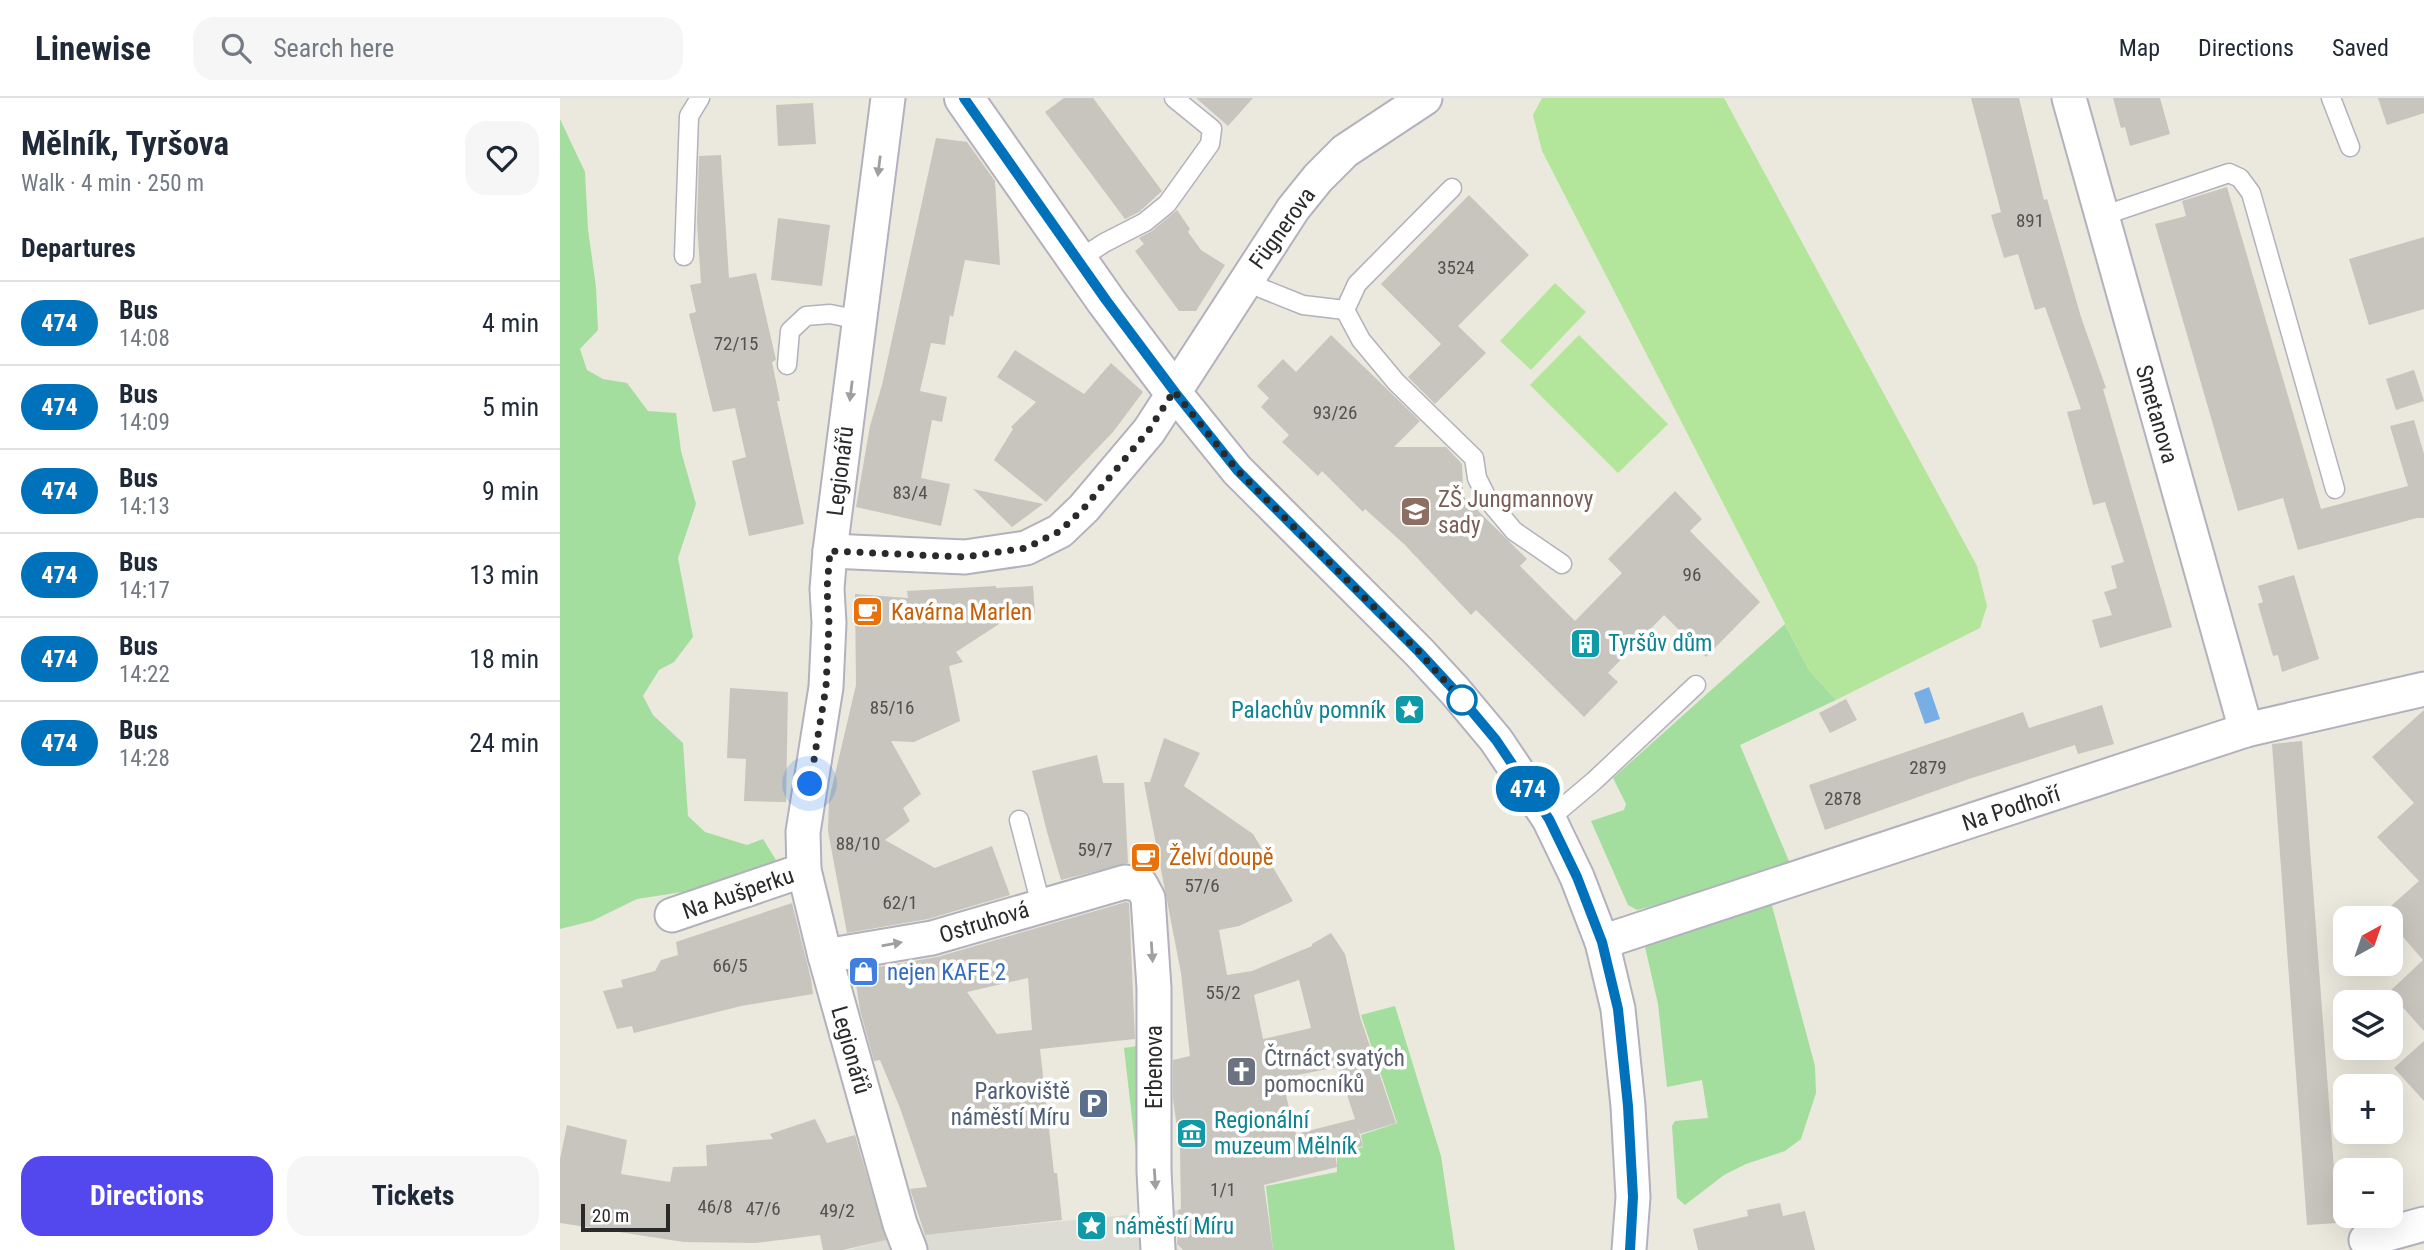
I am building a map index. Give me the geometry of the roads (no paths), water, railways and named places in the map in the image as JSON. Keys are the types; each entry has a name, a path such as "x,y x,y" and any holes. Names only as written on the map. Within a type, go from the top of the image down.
{"street":[{"name":"Legionářů","path":"888,98 830,551 826,687 803,832 804,870 825,956 900,1224 910,1250"},
{"path":"964,98 1174,391 1237,470 1455,691 1496,740 1549,819 1577,877 1602,942 1618,1009 1628,1106 1633,1197 1629,1250"},
{"name":"Fügnerova","path":"830,551 965,557 1026,548 1060,531 1084,508 1149,430 1293,209 1345,151 1425,98"},
{"name":"Smetanova","path":"2069,98 2246,730"},
{"name":"Na Podhoří","path":"1602,942 2246,730 2424,689"},
{"name":"Na Aušperku","path":"672,915 804,870"},
{"name":"Ostruhová","path":"825,956 932,938 1125,882 1141,886"},
{"name":"Erbenova","path":"1141,886 1148,898 1154,988 1154,1171 1158,1250"},
{"path":"2366,1240 2424,1224"}],"lane":[{"path":"684,256 689,116 700,98"},
{"path":"1078,260 1145,222 1167,204 1210,144 1212,129 1174,98"},
{"path":"2331,98 2350,147"},
{"path":"2102,216 2229,173 2240,178 2250,194 2335,489"},
{"path":"1345,310 1356,284 1452,188"},
{"path":"1247,278 1263,289 1303,305 1345,310"},
{"path":"1345,310 1361,340 1396,382 1474,458 1477,478 1488,500 1514,530 1562,564"},
{"path":"787,365 790,331 806,316 830,314 860,320"},
{"path":"1549,819 1594,781 1696,685"},
{"path":"1019,820 1041,905"}],"water":[{"path":"1929,687 1940,719 1925,724 1914,693"}],"place":[{"name":"ZŠ Jungmannovy sady","path":"1415,512"},
{"name":"Kavárna Marlen","path":"868,612"},
{"name":"Tyršův dům","path":"1585,643"},
{"name":"Palachův pomník","path":"1409,710"},
{"name":"Želví doupě","path":"1146,857"},
{"name":"nejen KAFE 2","path":"864,972"},
{"name":"Čtrnáct svatých pomocníků","path":"1241,1071"},
{"name":"Parkoviště náměstí Míru","path":"1093,1104"},
{"name":"Regionální muzeum Mělník","path":"1191,1133"},
{"name":"náměstí Míru","path":"1092,1226"}]}
